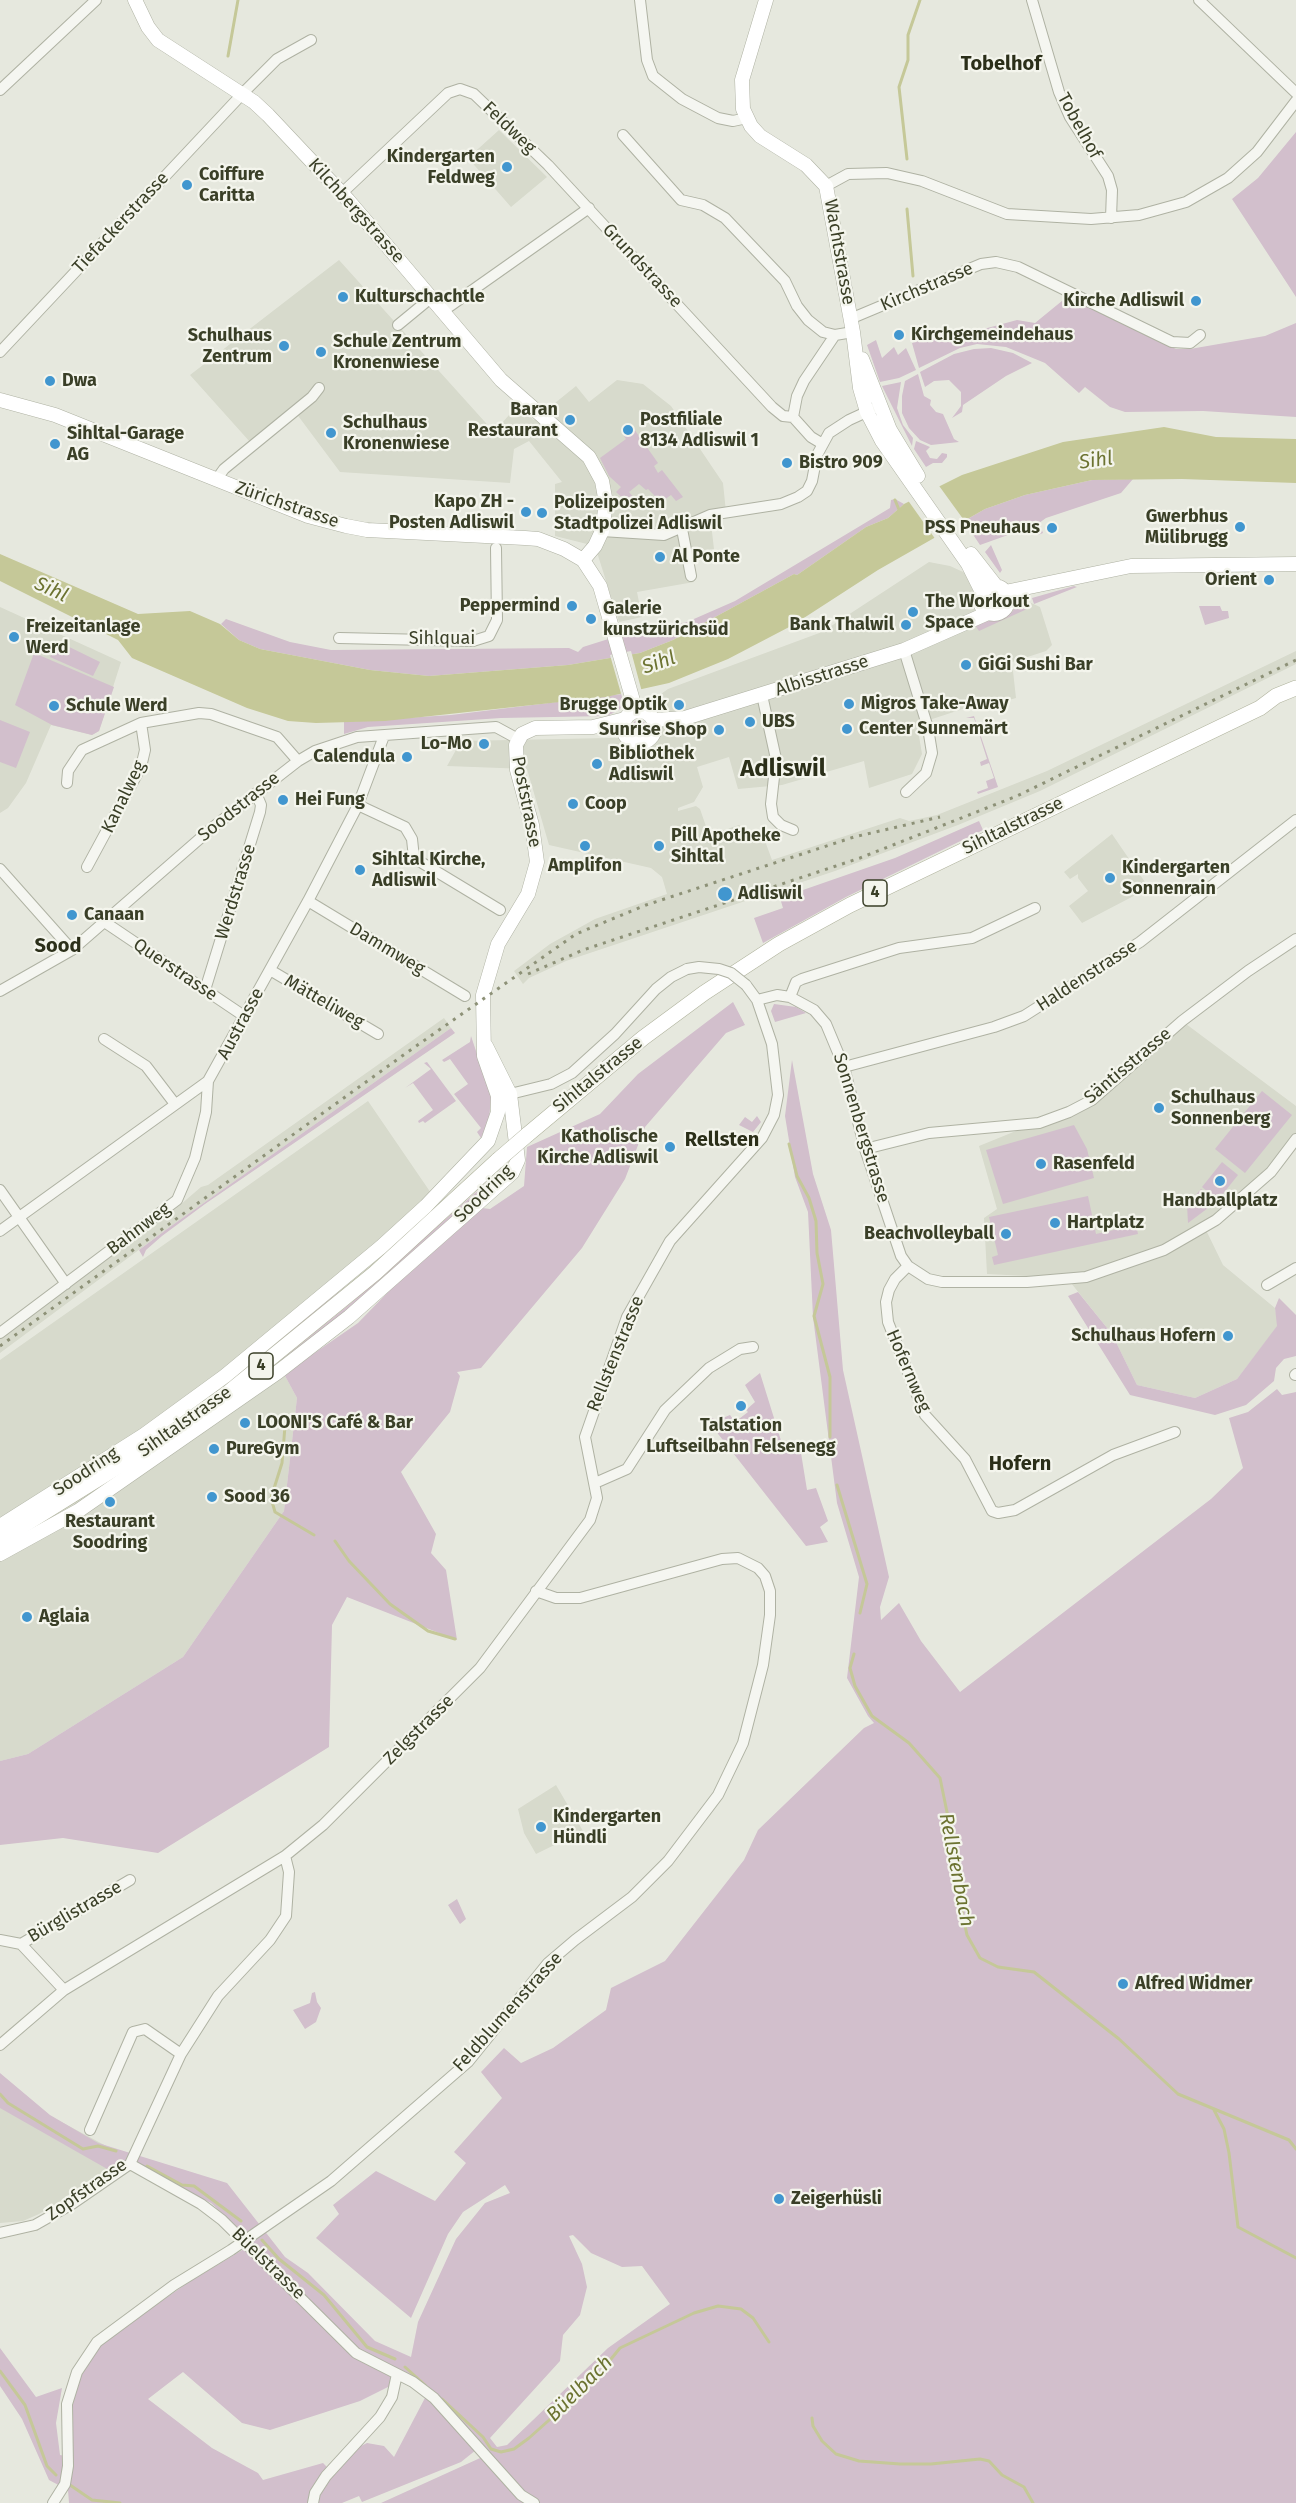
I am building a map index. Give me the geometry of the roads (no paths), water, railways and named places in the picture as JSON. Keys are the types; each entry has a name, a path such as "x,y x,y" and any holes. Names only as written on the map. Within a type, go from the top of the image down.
{"main road":[{"name":"Sihltalstrasse","path":"0,1540 172,1432 229,1392 375,1273 527,1135 651,1032 704,993 779,944 870,895 1260,708 1276,696 1296,688"},
{"name":"Sihltalstrasse","path":"1260,708 1279,705 1296,698"}],"street":[{"path":"0,90 96,0"},
{"name":"Kilchbergstrasse","path":"135,0 148,27 158,40 242,94 268,115 342,193 511,390 589,457 597,468 605,492 602,531 583,560"},
{"path":"640,0 647,60 653,76 682,99 718,118 733,121 747,118"},
{"name":"Tobelhof","path":"1032,0 1070,117 1108,176 1112,190 1111,218"},
{"path":"1199,0 1296,93"},
{"name":"Wachtstrasse","path":"762,3 742,80 741,98 747,118 755,132 767,142 806,165 826,186 852,325 860,388 873,409 882,441 917,483 963,549"},
{"name":"Tiefackerstrasse","path":"0,352 242,94 277,59 311,40"},
{"name":"Feldweg","path":"342,193 448,93 460,89 474,94 589,208"},
{"path":"826,186 848,174 887,172 922,181 996,212 1060,218 1111,218 1168,208 1206,193 1245,165 1296,101"},
{"path":"623,135 681,200 703,205 725,218 785,282 797,306 808,320 823,332 835,336 804,381 797,396 793,417"},
{"name":"Grundstrasse","path":"443,311 589,208 772,407 783,416 793,417 811,437 821,443"},
{"name":"Kirchstrasse","path":"835,336 852,325 981,264 996,262 1018,267 1172,342 1190,343 1200,335"},
{"path":"398,325 432,297"},
{"path":"216,480 224,469 312,397 319,387"},
{"name":"Zürichstrasse","path":"0,400 55,415 308,516 346,526 367,530 538,539 553,543 583,560 600,586 613,626 632,711"},
{"path":"602,531 648,536 664,535 710,515 781,504 798,497 807,491 812,481 821,443 838,426 873,409"},
{"path":"682,529 691,576"},
{"name":"Sihlquai","path":"339,638 473,641 489,636 497,620 496,548"},
{"path":"963,549 1003,594"},
{"path":"963,549 984,602 1000,613 1003,594"},
{"path":"984,602 1003,594 1131,566 1296,564"},
{"name":"Albisstrasse","path":"654,725 762,695 904,650 957,626 984,602"},
{"path":"904,650 928,728 932,753 926,773 906,792"},
{"path":"762,695 776,759 771,804 774,817 781,825 793,830"},
{"path":"632,711 647,713 654,725 650,739 641,743 630,741 625,735 632,711"},
{"name":"Poststrasse","path":"593,727 632,711"},
{"path":"66,783 68,771 82,750 141,723 199,713 211,714 277,737 298,761"},
{"name":"Kanalweg","path":"87,867 141,767 145,750 141,723"},
{"name":"Soodstrasse","path":"0,992 72,950 106,923 195,842 298,761 315,752 347,740 496,727 518,739"},
{"name":"Poststrasse","path":"517,1152 504,1095 483,1040 482,1011 490,966 503,934 528,894 537,862 532,825 517,770 515,752 518,739 527,731 535,728 593,727 625,735"},
{"name":"Austrasse","path":"0,1231 208,1081 309,902 358,805 384,736"},
{"name":"Werdstrasse","path":"205,990 260,812 261,805 256,793"},
{"path":"358,805 405,827 410,834 414,858 500,909"},
{"name":"Haldenstrasse","path":"844,1067 994,1027 1024,1016 1140,942 1296,820"},
{"path":"0,869 72,950"},
{"name":"Dammweg","path":"309,902 465,996"},
{"path":"757,1000 777,995 790,997 796,982 802,979 899,948 972,938 1035,908"},
{"name":"Querstrasse","path":"106,923 244,1016"},
{"name":"Säntisstrasse","path":"866,1149 929,1133 1039,1123 1069,1112 1092,1100 1201,1006 1296,939"},
{"name":"Rellstenstrasse","path":"504,1095 551,1084 572,1073 615,1034 656,989 671,977 687,969 699,967 719,969 731,973 746,985 757,1000 772,1044 778,1095 771,1123 762,1138 670,1241 627,1317 585,1437 595,1483"},
{"name":"Mätteliweg","path":"270,970 378,1034"},
{"name":"Sonnenbergstrasse","path":"790,997 814,1010 825,1024 844,1067 866,1149 901,1256 908,1266"},
{"path":"104,1039 146,1066 175,1104"},
{"name":"Bahnweg","path":"0,1333 177,1200 195,1158 206,1112 208,1081"},
{"path":"488,1141 504,1095"},
{"path":"908,1266 928,1279 942,1282 1037,1281 1086,1276 1116,1268 1164,1250 1204,1228 1271,1172 1296,1139"},
{"name":"Soodring","path":"0,1526 144,1435 225,1376 381,1247 426,1206 488,1141 506,1143 517,1152 518,1160 512,1173 349,1317 278,1372 78,1510 0,1554"},
{"path":"0,1190 66,1284"},
{"name":"Hofernweg","path":"908,1266 895,1279 889,1290 886,1313 888,1322 925,1415 965,1459 992,1511 998,1513 1015,1510 1113,1455 1175,1432"},
{"path":"1268,1285 1296,1268"},
{"path":"595,1483 627,1469 665,1410 702,1374 729,1354 753,1347"},
{"name":"Zelgstrasse","path":"0,2045 64,1990 285,1856 350,1801 463,1686 491,1654 590,1520 596,1505 595,1483"},
{"name":"Feldblumenstrasse","path":"53,2503 65,2484 68,2466 67,2404 78,2372 89,2353 108,2331 331,2181 468,2062 488,2041 548,1964 574,1940 632,1898 668,1860 718,1795 743,1743 764,1665 770,1615 770,1591 758,1568 738,1558 722,1559 580,1598 556,1598 536,1591"},
{"name":"Zopfstrasse","path":"0,2234 39,2223 72,2204 130,2164 161,2092 181,2054 218,1996 270,1940 286,1916 289,1872 285,1856"},
{"name":"Bürglistrasse","path":"21,1944 130,1880"},
{"name":"Bürglistrasse","path":"0,1940 21,1944 64,1990"},
{"path":"90,2130 133,2032 145,2028 181,2054"},
{"name":"Büelstrasse","path":"130,2164 201,2204 244,2240 356,2353 397,2374 434,2398 521,2495 534,2503"},
{"path":"313,2503 315,2493 326,2475 380,2417 392,2397 397,2374"}],"water":[{"name":"Sihl","path":"1164,427 1216,437 1296,439 1296,483 1182,479 1092,480 1025,495 985,509 878,570 793,625 728,659 669,683 606,697 385,721 316,723 288,721 247,708 132,658 118,640 0,581 0,554 138,614 190,611 220,624 239,640 260,649 370,670 429,676 568,665 640,653 673,640 794,574 797,575 866,527 888,518 904,504 962,475 1063,442"}],"waterway":[{"path":"228,56 238,0"},
{"path":"907,159 899,87 908,60 908,35 920,0"},
{"path":"907,209 913,276"},
{"path":"895,500 900,512"},
{"name":"Rellstenbach","path":"606,694 613,705"},
{"name":"Rellstenbach","path":"789,1144 797,1176 809,1198 816,1221 817,1253 823,1284 814,1316 830,1377 830,1437"},
{"path":"285,1426 282,1463 271,1498 275,1512 314,1535"},
{"name":"Rellstenbach","path":"837,1485 867,1584 860,1613"},
{"path":"335,1541 349,1561 390,1604 428,1631 455,1639"},
{"name":"Rellstenbach","path":"854,1654 850,1668 855,1686 872,1716 909,1743 940,1778 948,1817 950,1856 967,1935 980,1958 998,1967 1034,1972 1119,2039 1178,2094 1289,2140 1296,2149"},
{"name":"Büelbach","path":"0,2094 8,2103 83,2149 98,2146 116,2151"},
{"path":"1214,2110 1224,2129 1229,2153 1238,2227 1296,2258"},
{"name":"Büelbach","path":"147,2166 182,2185 194,2186 241,2221"},
{"name":"Büelbach","path":"262,2240 279,2259 324,2295 367,2347 395,2359"},
{"name":"Büelbach","path":"442,2399 483,2437 491,2449 501,2452 514,2449 529,2438 594,2380 620,2348 694,2313 718,2306 741,2309 753,2318 769,2342"},
{"name":"Büelbach","path":"405,2367 425,2385"},
{"path":"0,2371 25,2405 47,2466 56,2475"},
{"path":"812,2418 813,2426 822,2441 836,2454 859,2461 900,2464 931,2464 980,2459 989,2461 1002,2475 1024,2487 1033,2503"},
{"path":"70,2485 92,2500 120,2503"}],"railway":[{"path":"528,974 583,950 860,858 1017,796 1296,660"},
{"path":"0,1346 402,1056 576,934 646,905 854,837 940,817"}],"place":[{"name":"Kindergarten Feldweg","path":"507,167"},
{"name":"Coiffure Caritta","path":"187,185"},
{"name":"Kulturschachtle","path":"343,297"},
{"name":"Kirche Adliswil","path":"1196,301"},
{"name":"Kirchgemeindehaus","path":"899,335"},
{"name":"Schulhaus Zentrum","path":"284,346"},
{"name":"Schule Zentrum Kronenwiese","path":"321,352"},
{"name":"Dwa","path":"50,381"},
{"name":"Baran Restaurant","path":"570,420"},
{"name":"Postfiliale 8134 Adliswil 1","path":"628,430"},
{"name":"Schulhaus Kronenwiese","path":"331,433"},
{"name":"Sihltal-Garage AG","path":"55,444"},
{"name":"Bistro 909","path":"787,463"},
{"name":"Kapo ZH - Posten Adliswil","path":"526,512"},
{"name":"Polizeiposten Stadtpolizei Adliswil","path":"542,513"},
{"name":"Gwerbhus Mülibrugg","path":"1240,527"},
{"name":"PSS Pneuhaus","path":"1052,528"},
{"name":"Al Ponte","path":"660,557"},
{"name":"Orient","path":"1269,580"},
{"name":"Peppermind","path":"572,606"},
{"name":"The Workout Space","path":"913,612"},
{"name":"Galerie kunstzürichsüd","path":"591,619"},
{"name":"Bank Thalwil","path":"906,625"},
{"name":"Freizeitanlage Werd","path":"14,637"},
{"name":"GiGi Sushi Bar","path":"966,665"},
{"name":"Migros Take-Away","path":"849,704"},
{"name":"Brugge Optik","path":"679,705"},
{"name":"Schule Werd","path":"54,706"},
{"name":"UBS","path":"750,722"},
{"name":"Center Sunnemärt","path":"847,729"},
{"name":"Sunrise Shop","path":"719,730"},
{"name":"Lo-Mo","path":"484,744"},
{"name":"Calendula","path":"407,757"},
{"name":"Bibliothek Adliswil","path":"597,764"},
{"name":"Hei Fung","path":"283,800"},
{"name":"Coop","path":"573,804"},
{"name":"Amplifon","path":"585,846"},
{"name":"Pill Apotheke Sihltal","path":"659,846"},
{"name":"Sihltal Kirche, Adliswil","path":"360,870"},
{"name":"Kindergarten Sonnenrain","path":"1110,878"},
{"name":"Adliswil","path":"725,894"},
{"name":"Canaan","path":"72,915"},
{"name":"Schulhaus Sonnenberg","path":"1159,1108"},
{"name":"Katholische Kirche Adliswil","path":"670,1147"},
{"name":"Rasenfeld","path":"1041,1164"},
{"name":"Handballplatz","path":"1220,1181"},
{"name":"Hartplatz","path":"1055,1223"},
{"name":"Beachvolleyball","path":"1006,1234"},
{"name":"Schulhaus Hofern","path":"1228,1336"},
{"name":"Talstation Luftseilbahn Felsenegg","path":"741,1406"},
{"name":"LOONI'S Café & Bar","path":"245,1423"},
{"name":"PureGym","path":"214,1449"},
{"name":"Sood 36","path":"212,1497"},
{"name":"Restaurant Soodring","path":"110,1502"},
{"name":"Aglaia","path":"27,1617"},
{"name":"Kindergarten Hündli","path":"541,1827"},
{"name":"Alfred Widmer","path":"1123,1984"},
{"name":"Zeigerhüsli","path":"779,2199"}],"district":[{"name":"Tobelhof","path":"1001,64"},
{"name":"Adliswil","path":"783,769"},
{"name":"Sood","path":"58,946"},
{"name":"Rellsten","path":"722,1140"},
{"name":"Hofern","path":"1020,1464"}]}
